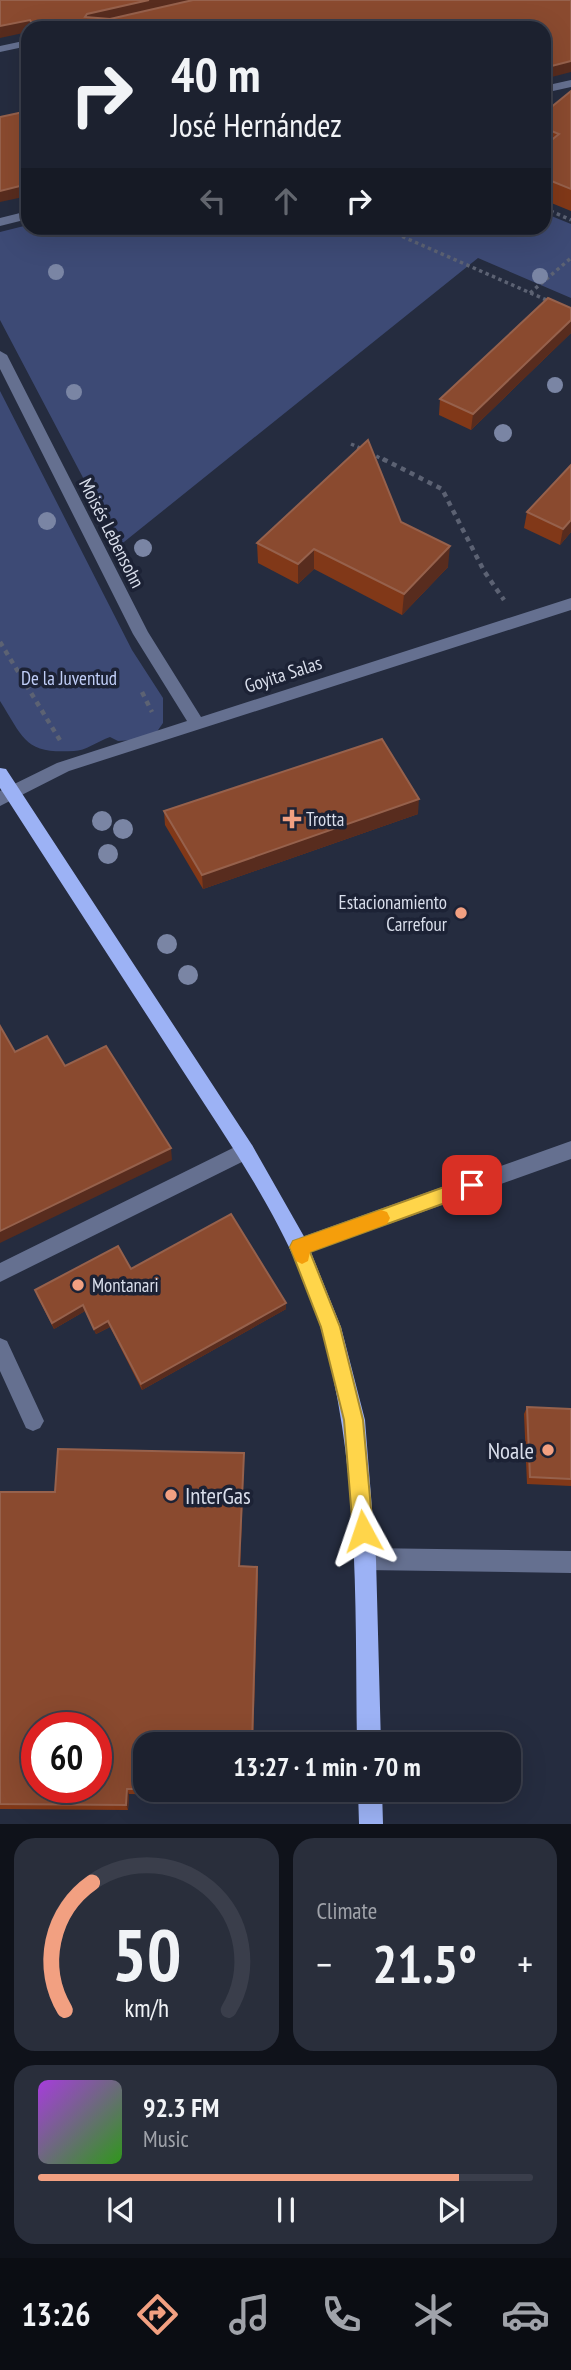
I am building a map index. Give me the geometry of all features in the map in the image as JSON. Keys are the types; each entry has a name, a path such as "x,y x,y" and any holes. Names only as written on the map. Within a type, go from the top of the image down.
{"main road":[{"path":"0,774 6,796 245,1150 299,1247 331,1327 354,1420 365,1559 369,1732"},
{"path":"370,1802 371,1824"}],"street":[{"path":"0,49 21,44"},
{"path":"551,88 571,83"},
{"path":"0,222 21,217"},
{"name":"Moisés Lebensohn","path":"0,355 141,634 197,724"},
{"name":"Goyita Salas","path":"6,796 63,767 571,604"},
{"path":"0,1273 245,1150"},
{"path":"299,1247 571,1150"},
{"path":"0,1348 33,1421"},
{"path":"365,1559 571,1562"}],"path":[{"path":"551,211 571,220"},
{"path":"399,235 561,307"},
{"path":"530,293 571,258"},
{"path":"351,444 442,489 484,571 519,621"},
{"path":"0,642 62,745 63,767"}],"green space":[{"path":"551,216 571,224 571,298 478,258 119,546 0,320 0,232 21,227 21,235 551,235"},
{"name":"De la Juventud","path":"0,391 132,650 163,698 163,723 156,733 134,740 118,741 110,737 78,751 45,750 35,747 21,734 0,701"}],"building":[{"path":"0,0 149,0 87,14 85,17 110,19 193,0 571,0 571,61 551,66 551,21 30,20 0,26"},
{"path":"571,91 571,189 551,181 551,140 559,134 551,131 551,107"},
{"path":"21,112 21,186 0,191 0,117"},
{"path":"548,298 571,308 571,320 473,414 440,399"},
{"path":"368,440 401,522 450,546 404,594 314,549 298,564 257,543"},
{"path":"571,465 571,520 563,529 527,512"},
{"name":"Trotta","path":"382,739 419,799 202,875 164,811"},
{"path":"0,1026 15,1052 47,1036 65,1066 106,1046 171,1148 0,1231"},
{"path":"231,1214 286,1303 141,1384 108,1321 94,1329 83,1305 52,1323 35,1290 118,1246 131,1269"},
{"name":"Noale","path":"527,1407 571,1409 571,1479 530,1477"},
{"path":"58,1449 244,1453 239,1566 257,1567 252,1732 133,1732 133,1789 127,1789 126,1805 0,1804 0,1492 55,1492"}],"slow traffic":[{"path":"302,1255 299,1247 381,1218"}],"place":[{"name":"Trotta","path":"292,819"},
{"name":"Estacionamiento Carrefour","path":"461,913"},
{"name":"Montanari","path":"78,1285"},
{"name":"Noale","path":"548,1450"},
{"name":"InterGas","path":"171,1495"}],"route":[{"path":"363,1531 354,1420 331,1327 299,1247 472,1185"}]}
